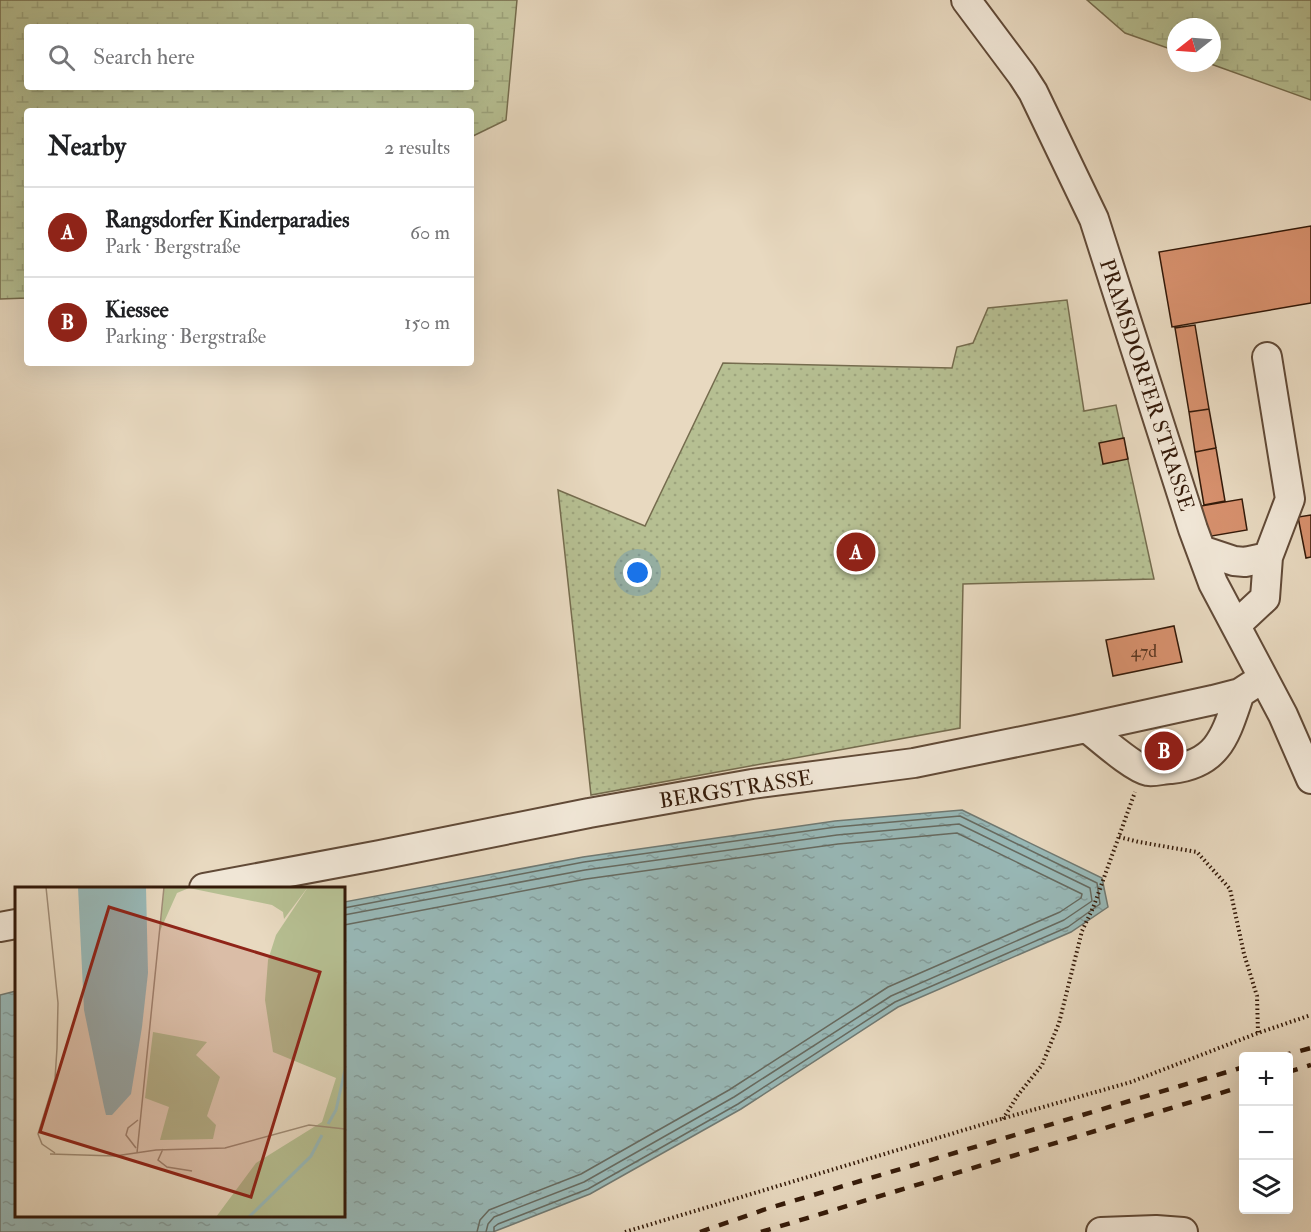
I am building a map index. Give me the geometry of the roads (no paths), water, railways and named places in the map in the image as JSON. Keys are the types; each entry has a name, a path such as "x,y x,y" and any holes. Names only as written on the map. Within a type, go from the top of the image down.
{"street":[{"name":"PRAMSDORFER STRASSE","path":"966,0 1033,92 1094,219 1200,550 1213,584 1236,625 1251,686 1283,715 1311,779"},
{"path":"1236,625 1265,598 1268,557 1290,500 1267,357"},
{"path":"1200,550 1234,561 1245,562 1268,557"},
{"path":"1088,728 1115,751 1147,771 1187,767 1209,755 1225,735 1251,686"},
{"name":"BERGSTRASSE","path":"209,887 589,813 752,784 914,763 1088,728 1251,686"},
{"path":"0,927 15,924"},
{"path":"1101,1232 1156,1230 1183,1232"}],"water":[{"path":"962,810 1102,878 1108,907 1071,932 898,1007 741,1109 590,1194 493,1232 0,1232 0,995 15,991 15,1217 345,1217 345,902 583,857 835,821"}],"railway":[{"path":"1293,1053 1311,1048"},
{"path":"1293,1070 1311,1065"},
{"path":"700,1232 766,1209 1239,1068"},
{"path":"761,1232 1239,1088"}],"place":[{"name":"Rangsdorfer Kinderparadies","path":"856,552"},
{"name":"Kiessee","path":"1164,751"}]}
